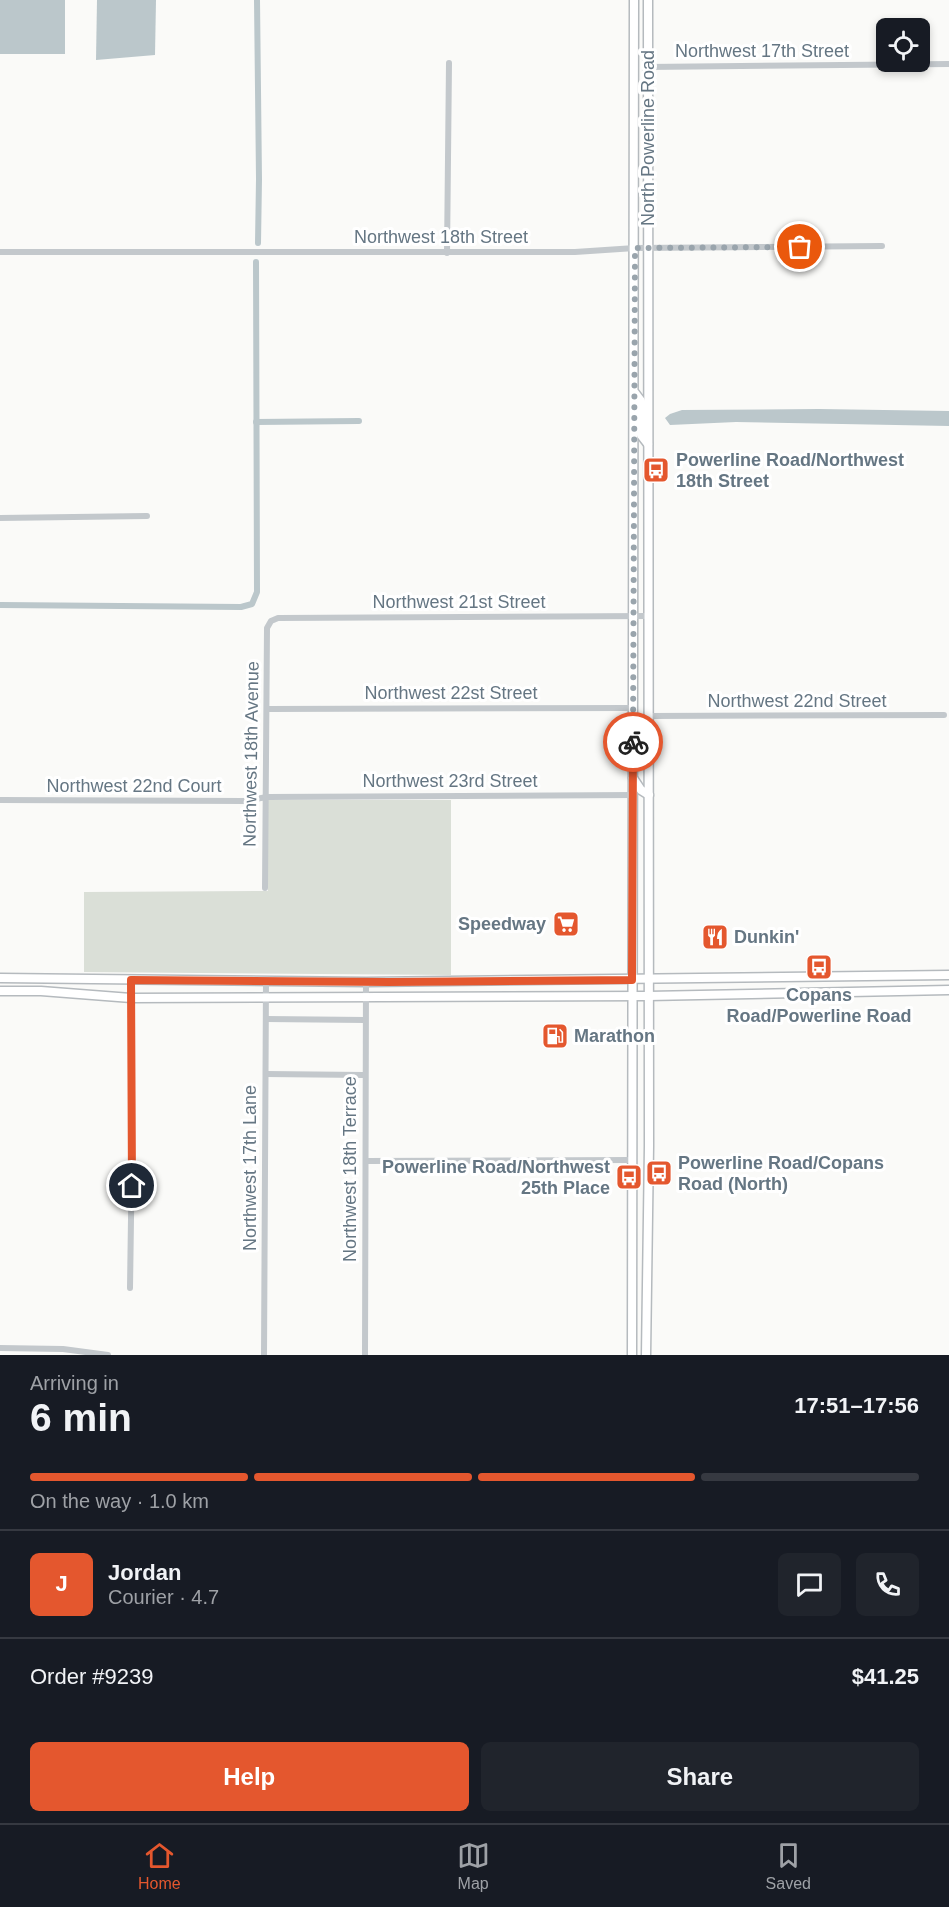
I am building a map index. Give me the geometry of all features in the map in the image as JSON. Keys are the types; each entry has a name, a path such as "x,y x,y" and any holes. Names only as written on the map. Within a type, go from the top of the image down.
{"main road":[{"name":"North Powerline Road","path":"632,1355 634,0"},
{"name":"North Powerline Road","path":"646,1355 650,716 648,0"},
{"path":"634,47 641,62 647,67"},
{"path":"634,66 648,85"},
{"path":"634,393 641,401 641,435 648,444"},
{"path":"633,778 641,790 649,795"},
{"path":"0,978 366,982 949,975"},
{"path":"0,991 41,991 130,998 366,998 648,996 949,990"},
{"path":"632,1234 641,1247 646,1268"}],"street":[{"path":"447,253 449,63"},
{"name":"Northwest 17th Street","path":"647,67 949,64"},
{"name":"Northwest 18th Street","path":"0,252 447,253 575,252 635,248 882,246"},
{"path":"0,518 147,516"},
{"name":"Northwest 21st Street","path":"271,621 278,618 648,616"},
{"name":"Northwest 18th Avenue","path":"265,888 267,628 271,621"},
{"name":"Northwest 22st Street","path":"268,709 633,708"},
{"name":"Northwest 22nd Street","path":"650,716 944,715"},
{"name":"Northwest 23rd Street","path":"267,797 633,795"},
{"name":"Northwest 22nd Court","path":"0,800 244,801 267,797"},
{"path":"130,1288 131,980"},
{"name":"Northwest 17th Lane","path":"264,1355 266,982"},
{"name":"Northwest 18th Terrace","path":"365,1355 366,982"},
{"path":"266,1019 365,1020"},
{"path":"266,1074 364,1075"},
{"path":"366,1161 632,1160"},
{"path":"0,1348 63,1349 108,1355"}],"shaded area":[{"path":"0,0 65,0 65,54 0,54"},
{"path":"97,0 156,0 155,55 96,60"},
{"path":"682,410 949,411 949,426 736,422 670,425 665,418"},
{"path":"268,800 451,800 451,975 84,972 84,892 268,891"}],"waterway":[{"path":"257,0 258,243"},
{"path":"0,605 241,607 252,604 257,592 256,262"},
{"path":"256,422 359,421"}],"way so far":[{"path":"633,742 635,248 800,247"}],"place":[{"name":"Powerline Road/Northwest 18th Street","path":"656,470"},
{"name":"Speedway","path":"566,924"},
{"name":"Dunkin'","path":"715,937"},
{"name":"Copans Road/Powerline Road","path":"819,967"},
{"name":"Marathon","path":"555,1036"},
{"name":"Powerline Road/Copans Road (North)","path":"659,1173"},
{"name":"Powerline Road/Northwest 25th Place","path":"629,1177"}],"route":[{"path":"132,1186 131,980 389,982 632,980 633,742"}]}
